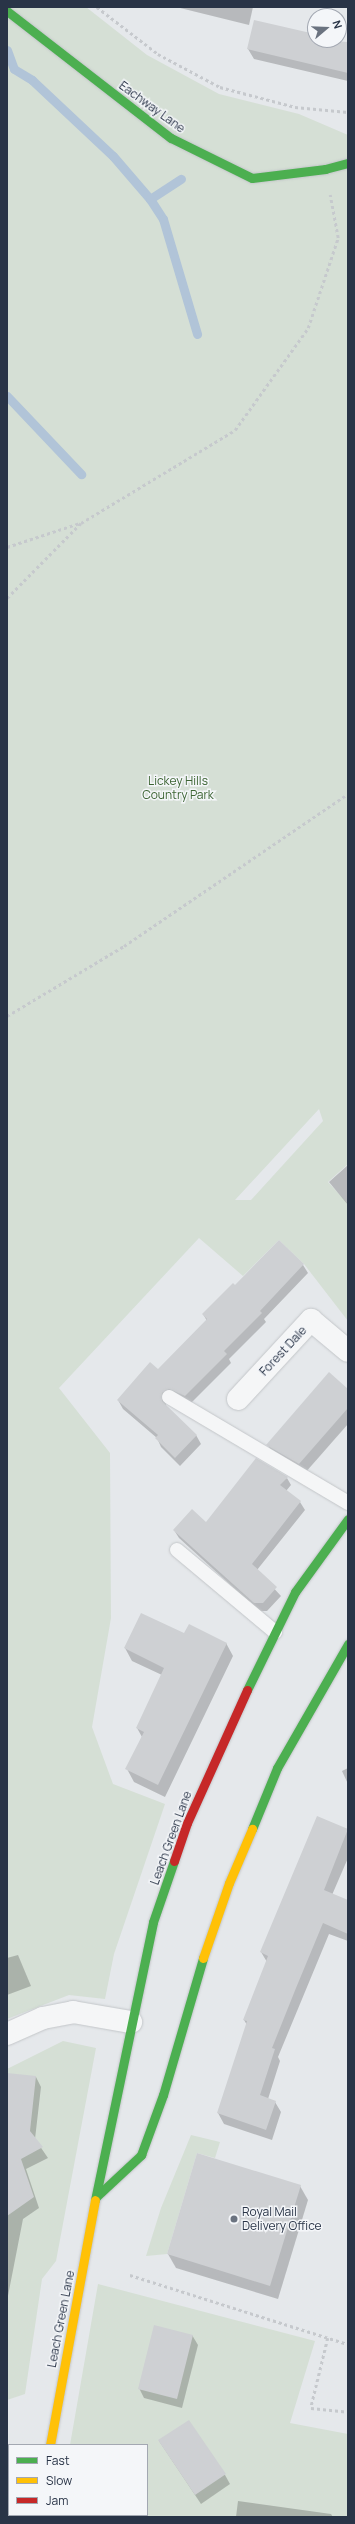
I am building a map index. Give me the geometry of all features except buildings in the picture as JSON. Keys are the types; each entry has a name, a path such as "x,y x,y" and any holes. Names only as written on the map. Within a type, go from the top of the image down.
{"street":[{"name":"Eachway Lane","path":"7,11 171,138 252,178 325,169 348,163"},
{"name":"Forest Dale","path":"238,1399 311,1320 348,1350"},
{"name":"Leach Green Lane","path":"50,2444 96,2197 131,2022 154,1922 187,1822 275,1632 295,1592 348,1519"},
{"path":"96,2197 141,2156 162,2095 193,1987 229,1883 277,1768 347,1648"},
{"path":"7,2034 43,2018 73,2012 131,2022"}],"lane":[{"path":"169,1397 348,1503"},
{"path":"177,1550 275,1632"}],"path":[{"path":"97,7 158,54 220,87 295,107 348,112"},
{"path":"7,547 81,523 235,430 308,328 338,238 325,169"},
{"path":"7,598 81,523"},
{"path":"7,1016 124,946 348,794"},
{"path":"130,2275 348,2344"},
{"path":"328,2338 311,2408 348,2412"}],"green space":[{"name":"Lickey Hills Country Park","path":"7,7 86,7 147,55 219,94 299,114 348,135 348,1164 328,1182 348,1204 348,1321 304,1264 279,1240 243,1276 199,1238 59,1388 110,1453 111,1618 92,1727 113,1784 165,1804 114,1954 105,1999 69,1995 7,2019","holes":["319,1109 323,1121 251,1200 235,1200"]},
{"path":"63,2041 96,2048 56,2261 42,2279 25,2394 7,2400 7,2069"},
{"path":"191,2135 220,2142 215,2158 197,2153 167,2254 146,2256 161,2208"},
{"path":"98,2284 315,2341 290,2423 348,2434 348,2517 57,2517 148,2516 148,2444 70,2444"}],"waterway":[{"path":"7,50 14,69 32,80 113,156 150,199 163,219 197,334"},
{"path":"150,199 181,179"},
{"path":"7,396 81,474"}],"traffic: fast":[{"path":"7,11 171,138 252,178 325,169 348,163"},
{"path":"247,1690 295,1592 348,1519"},
{"path":"252,1829 277,1768 348,1644"},
{"path":"95,2200 153,1922 174,1861"},
{"path":"96,2197 141,2155 163,2095 203,1958"}],"traffic: slow":[{"path":"203,1958 229,1883 252,1829"},
{"path":"50,2444 95,2200"}],"traffic: jam":[{"path":"174,1861 187,1823 247,1690"}],"place":[{"name":"Royal Mail Delivery Office","path":"234,2219"}]}
